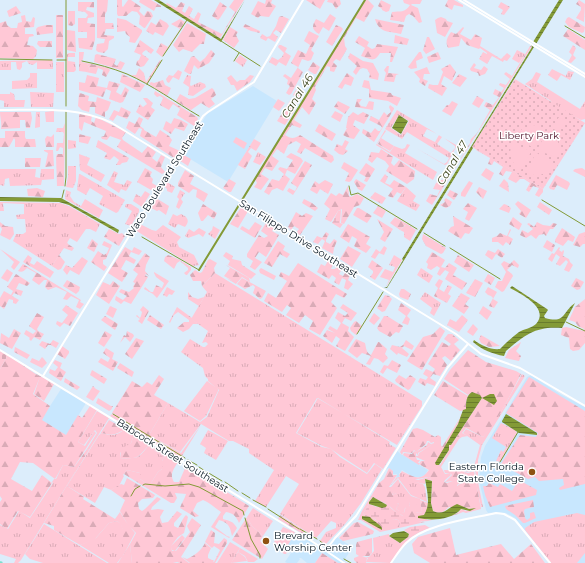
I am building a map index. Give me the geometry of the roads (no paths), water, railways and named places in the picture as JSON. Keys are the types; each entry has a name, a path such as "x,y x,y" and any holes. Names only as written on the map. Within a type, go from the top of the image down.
{"street":[{"name":"Waco Boulevard Southeast","path":"43,376 203,116 254,82 303,0"},
{"path":"459,0 585,77"},
{"path":"464,0 585,74"},
{"name":"San Filippo Drive Southeast","path":"0,110 63,110 87,114 118,126 442,325 481,354 520,368 585,406"},
{"path":"326,550 356,516 448,367 468,344"},
{"name":"Babcock Street Southeast","path":"0,350 326,550 344,563"},
{"path":"391,563 406,543 420,532 438,526 496,513 504,514 515,520 550,563"},
{"path":"329,545 330,553"}],"waterway":[{"path":"66,0 66,106"},
{"name":"Canal 46","path":"242,200 365,0"},
{"path":"163,56 187,20"},
{"path":"565,26 585,38"},
{"path":"221,41 260,66"},
{"path":"234,61 239,53"},
{"path":"0,59 52,60"},
{"path":"57,60 66,60"},
{"path":"147,84 162,60"},
{"path":"82,61 104,66 136,78 199,116"},
{"path":"65,186 66,112"},
{"path":"349,186 351,195 358,193 417,229"},
{"path":"62,198 64,190"},
{"path":"542,200 585,226"},
{"name":"Canal 46","path":"199,270 239,205"},
{"path":"424,233 445,246"},
{"path":"142,237 199,270"},
{"path":"450,248 500,279"},
{"path":"357,334 383,292"},
{"path":"566,322 585,331"},
{"path":"113,414 185,458"},
{"path":"500,462 518,432"},
{"path":"188,460 197,465"},
{"path":"199,467 205,471"},
{"path":"207,472 222,481"},
{"path":"225,482 238,491"},
{"path":"143,485 165,486 189,484 199,487 243,511 244,515"},
{"path":"131,496 135,489 140,486"},
{"path":"242,493 250,498"},
{"path":"253,500 266,507"},
{"path":"268,509 299,529"},
{"path":"245,518 251,539 260,555 260,558"},
{"path":"300,529 317,539"},
{"path":"320,541 326,546"},
{"path":"344,559 351,563"}],"place":[{"name":"Eastern Florida State College","path":"532,472"},
{"name":"Brevard Worship Center","path":"266,541"}],"park label":[{"name":"Liberty Park","path":"529,135"}],"water label":[{"name":"Canal 47","path":"452,163"}]}
